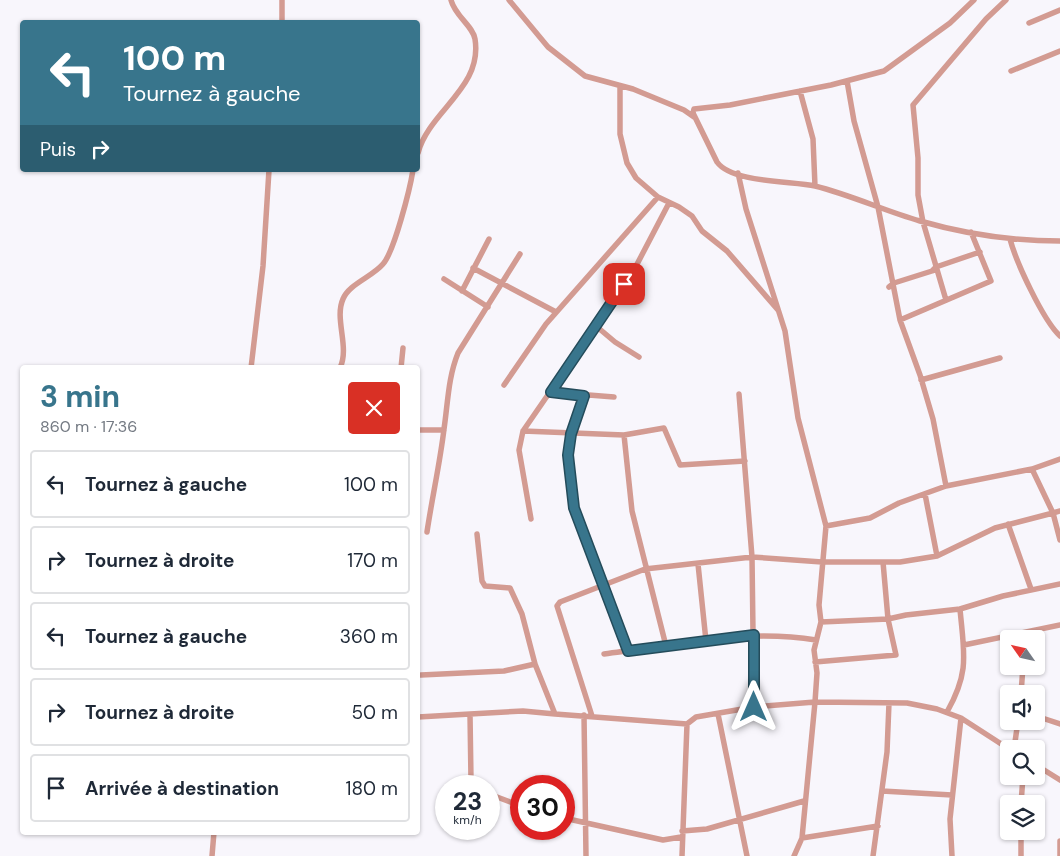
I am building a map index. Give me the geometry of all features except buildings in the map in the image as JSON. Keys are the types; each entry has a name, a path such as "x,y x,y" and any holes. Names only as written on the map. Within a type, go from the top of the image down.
{"street":[{"path":"282,0 282,20"},
{"path":"420,150 431,129 463,87 475,64 475,37 455,11 451,0"},
{"path":"509,0 548,47 575,69 591,79 644,93 684,110 695,118"},
{"path":"974,0 950,23 889,69 800,92 730,105 694,109 693,113 716,162 723,168 766,182 815,186 923,222 1010,239 1060,241"},
{"path":"946,300 923,222 918,195 915,101 1006,0"},
{"path":"1029,23 1060,10"},
{"path":"1011,71 1060,51"},
{"path":"847,81 854,121 878,207 891,285 900,320 933,419 946,486"},
{"path":"620,87 620,134 624,152 636,178 658,197 692,216 702,231 723,246 778,310"},
{"path":"800,92 813,139 815,186"},
{"path":"251,365 263,266 269,172"},
{"path":"340,365 343,349 341,301 349,291 385,263 398,227 412,172"},
{"path":"738,173 746,209 785,331 798,418 826,526 819,605 821,622 816,640 815,702 804,801 802,838 794,856"},
{"path":"504,385 556,312 658,197"},
{"path":"531,518 519,450 523,431 634,270 669,203"},
{"path":"900,320 991,281 971,232"},
{"path":"1010,239 1014,256 1028,280 1033,295 1060,336"},
{"path":"462,291 489,240"},
{"path":"891,285 980,252"},
{"path":"426,532 444,430 448,381 452,367 458,353 520,254"},
{"path":"473,268 556,312"},
{"path":"444,279 488,306"},
{"path":"596,326 615,342 639,357"},
{"path":"401,365 403,348"},
{"path":"921,380 1000,358"},
{"path":"551,392 614,397"},
{"path":"739,394 752,557 754,707"},
{"path":"584,396 571,434 568,455 574,508 628,651"},
{"path":"523,431 624,435 664,428 679,462 683,466 745,461"},
{"path":"420,430 444,430"},
{"path":"624,435 632,511 645,570 666,646"},
{"path":"826,526 870,518 946,486 1032,469 1060,459"},
{"path":"1032,469 1053,513 1060,540"},
{"path":"925,494 937,556"},
{"path":"592,716 557,606 560,602 645,570 752,557 822,562 900,562 937,556 1008,524 1060,511"},
{"path":"1008,524 1031,589"},
{"path":"477,534 482,581 485,586 510,588 522,614 535,664 555,714"},
{"path":"815,662 894,656 897,653 888,619 884,562"},
{"path":"698,564 706,641"},
{"path":"821,622 888,619 960,609 1031,589 1060,584"},
{"path":"947,712 963,678 964,645 960,609"},
{"path":"1041,630 1060,625"},
{"path":"604,654 754,635 789,635 816,640"},
{"path":"964,645 1000,639"},
{"path":"421,675 504,672 535,664"},
{"path":"682,856 681,834 687,724 696,716 754,707 815,702 907,703 947,712 1000,743"},
{"path":"874,856 882,791 889,703"},
{"path":"420,717 523,711 687,724"},
{"path":"470,714 471,775"},
{"path":"718,714 747,856"},
{"path":"584,715 586,768 584,823 586,856"},
{"path":"952,856 950,829 960,718"},
{"path":"1045,719 1060,724"},
{"path":"1045,771 1060,780"},
{"path":"882,791 952,795"},
{"path":"575,821 663,840 739,821 804,801"},
{"path":"802,838 878,826"},
{"path":"212,856 214,835"},
{"path":"1021,840 1021,856"},
{"path":"1060,841 1060,856"}],"route":[{"path":"624,284 551,392 584,396 571,434 568,455 574,508 628,651 754,635 754,707"}]}
